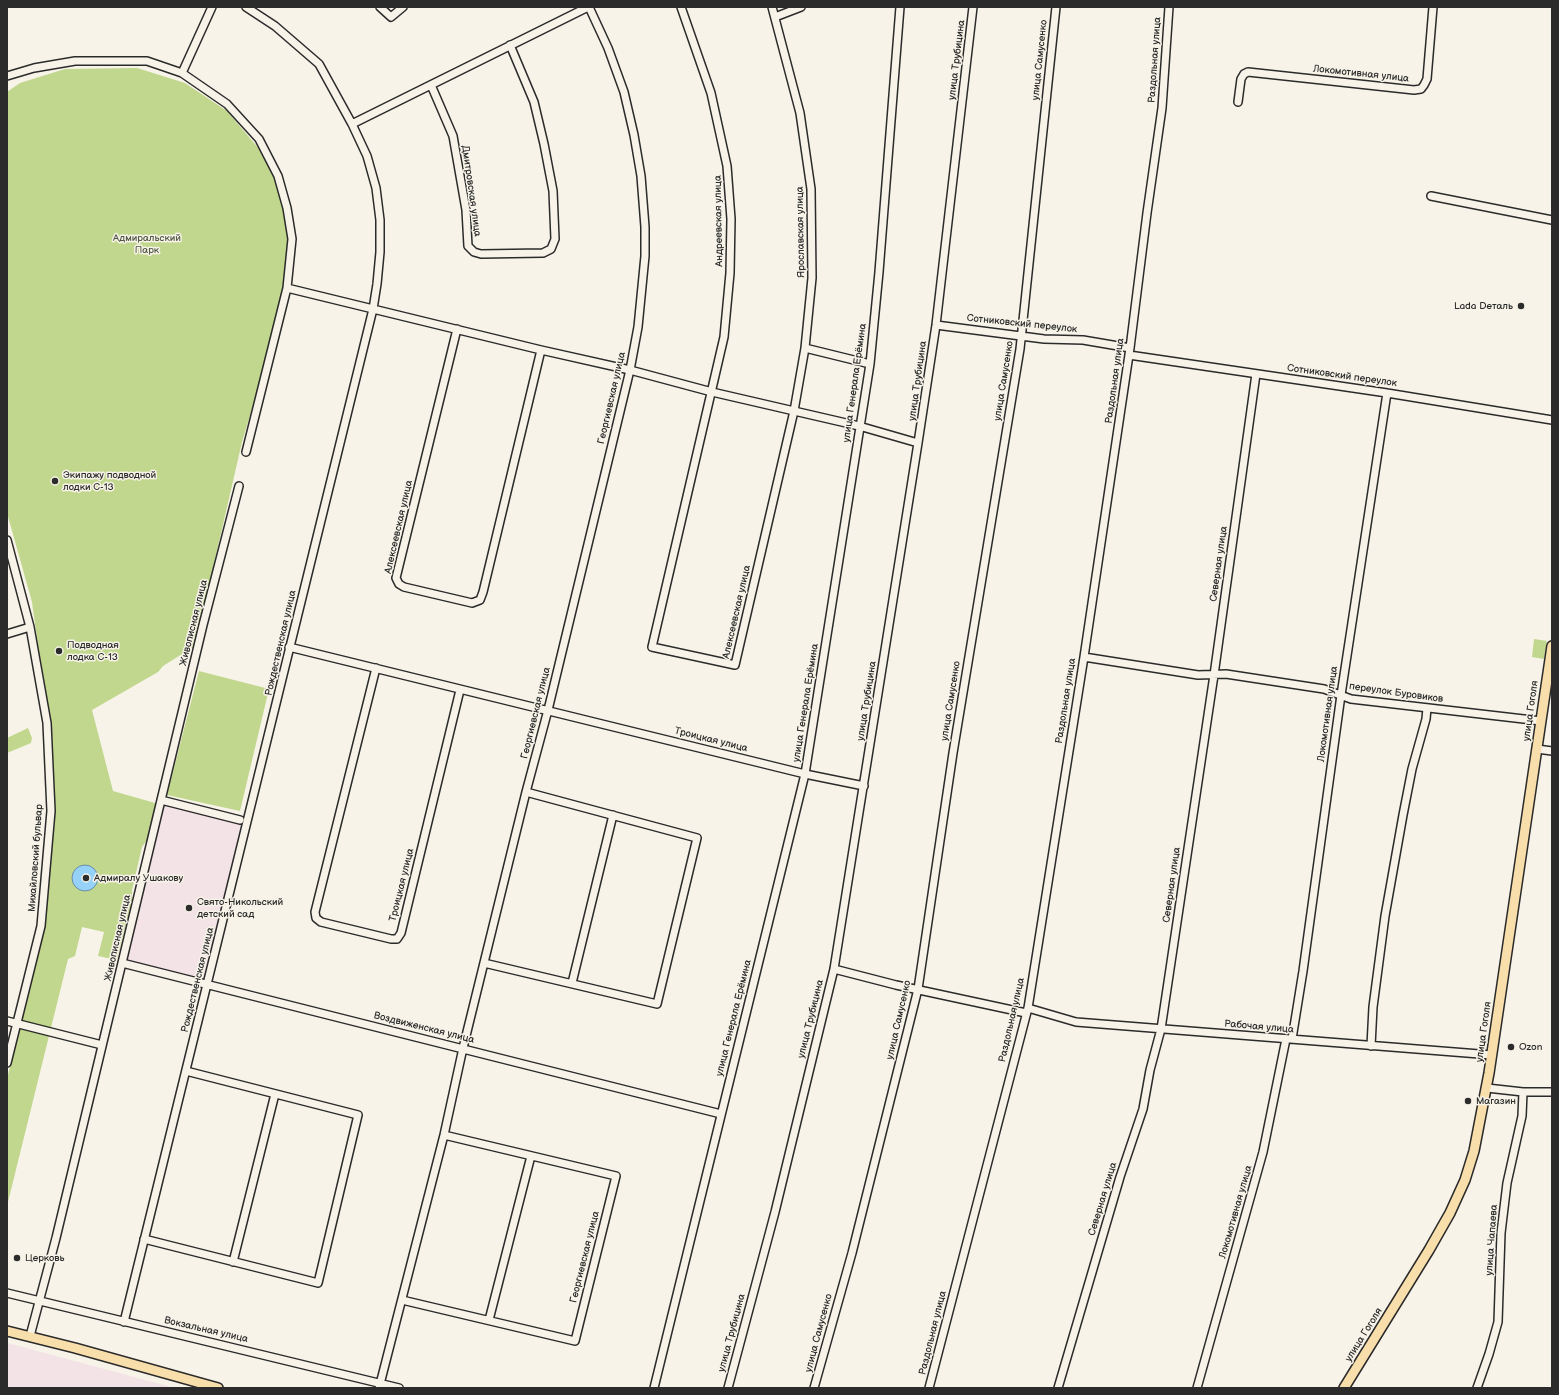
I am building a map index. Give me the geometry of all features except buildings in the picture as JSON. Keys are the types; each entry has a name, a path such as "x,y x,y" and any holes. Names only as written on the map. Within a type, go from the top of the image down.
{"main road":[{"name":"улица Гоголя","path":"1344,1388 1429,1250 1450,1213 1465,1180 1474,1151 1487,1088 1552,646"},
{"path":"7,1331 218,1388"}],"street":[{"path":"182,73 212,7"},
{"name":"Рождественская улица","path":"124,1322 373,309 380,252 380,220 376,188 367,156 352,124 319,64 275,26 246,7"},
{"path":"380,7 391,17 402,7"},
{"path":"352,124 589,7"},
{"name":"Георгиевская улица","path":"379,1386 444,1136 463,1048 526,792 548,710 630,370 638,327 644,279 645,227 641,176 634,134 624,92 608,48 589,7"},
{"name":"Андреевская улица","path":"681,7 691,31 711,92 728,166 731,219 730,273 724,337 712,392"},
{"name":"Ярославская улица","path":"772,7 800,113 811,190 812,278 805,348 794,411"},
{"path":"775,17 801,7"},
{"name":"улица Генерала Ерёмина","path":"654,1388 805,774 870,364 880,264 900,7"},
{"name":"улица Трубицина","path":"728,1388 775,1212 834,969 936,326 973,7"},
{"name":"улица Самусенко","path":"814,1388 852,1253 918,989 953,753 1022,336 1056,7"},
{"name":"Раздольная улица","path":"929,1388 1027,1010 1084,657 1130,352 1147,213 1162,108 1169,7"},
{"name":"Локомотивная улица","path":"1238,102 1241,79 1244,74 1248,72 1414,90 1421,89 1427,79 1433,7"},
{"name":"Дмитровская улица","path":"431,85 453,136 466,210 468,246 474,252 481,254 543,253 551,249 555,239 553,191 544,144 534,102 510,45"},
{"path":"7,76 34,68 74,61 147,61 182,73 227,104 259,139 278,176 287,208 292,239 287,288 246,452"},
{"path":"1431,196 1552,220"},
{"path":"287,288 541,350 630,370 712,392 859,426 918,443"},
{"name":"Сотниковский переулок","path":"936,326 1044,339 1083,340 1130,352 1256,374 1387,393 1552,420"},
{"name":"Алексеевская улица","path":"457,329 396,578 399,584 404,587 472,603 480,600 541,350"},
{"path":"805,348 870,364"},
{"name":"Северная улица","path":"1058,1388 1120,1177 1143,1110 1150,1070 1161,1029 1214,675 1256,374"},
{"name":"Алексеевская улица","path":"712,392 652,647 735,666 794,411"},
{"name":"Локомотивная улица","path":"1197,1388 1263,1152 1303,971 1341,696 1387,393"},
{"name":"Живописная улица","path":"30,1336 38,1301 56,1238 204,620 239,486"},
{"name":"Михайловский бульвар","path":"7,540 30,627 47,723 51,811 42,926 7,1063"},
{"path":"7,634 30,627"},
{"name":"Троицкая улица","path":"289,647 805,774 864,786"},
{"name":"переулок Буровиков","path":"1084,657 1198,675 1226,674 1316,688 1351,699 1541,721"},
{"name":"Троицкая улица","path":"376,668 315,912 316,918 321,922 336,926 390,939 397,939 401,933 460,690"},
{"path":"1371,1046 1372,1006 1385,916 1412,769 1426,719 1426,708"},
{"path":"1537,749 1552,751"},
{"path":"484,964 572,983 657,1004 697,838 526,792"},
{"path":"161,800 240,820"},
{"path":"572,983 613,815"},
{"name":"Воздвиженская улица","path":"122,963 721,1114"},
{"name":"Рабочая улица","path":"834,969 896,985 1027,1010 1076,1022 1492,1055"},
{"path":"7,1021 102,1045"},
{"path":"144,1240 318,1283 358,1115 186,1071"},
{"path":"1487,1088 1524,1092 1552,1092"},
{"name":"улица Чапаева","path":"1477,1388 1490,1354 1498,1322 1502,1226 1507,1183 1522,1116 1524,1092"},
{"path":"233,1262 275,1094"},
{"name":"Георгиевская улица","path":"402,1300 575,1341 616,1176 444,1136"},
{"path":"489,1320 531,1156"},
{"name":"Вокзальная улица","path":"7,1293 379,1386 399,1388"}],"shaded area":[{"path":"164,806 242,823 204,980 127,961"},
{"path":"7,1343 15,1345 175,1388 7,1388"}],"green space":[{"name":"Адмиральский Парк","path":"137,68 185,83 227,111 260,150 278,182 289,231 286,283 263,372 242,442 195,646 163,666 158,672 92,710 113,791 155,803 156,805 147,840 142,847 132,890 132,900 117,960 98,956 104,932 82,927 75,956 68,959 7,1206 7,1079 44,928 53,812 50,734 32,602 7,513 7,92 20,83 65,69"},
{"path":"1534,639 1547,641 1544,659 1532,657"},
{"path":"199,671 269,689 240,811 167,795"},
{"path":"28,728 32,738 31,743 7,753 7,738"}],"water":[{"path":"85,865 94,869 98,878 94,887 85,891 76,887 72,878 76,869"}],"place":[{"name":"Lada Dеталь","path":"1521,306"},
{"name":"Экипажу подводной лодки С-13","path":"55,481"},
{"name":"Подводная лодка С-13","path":"59,651"},
{"name":"Адмиралу Ушакову","path":"86,878"},
{"name":"Свято-Никольский детский сад","path":"189,908"},
{"name":"Ozon","path":"1511,1047"},
{"name":"Магазин","path":"1468,1101"},
{"name":"Церковь","path":"17,1258"}]}
